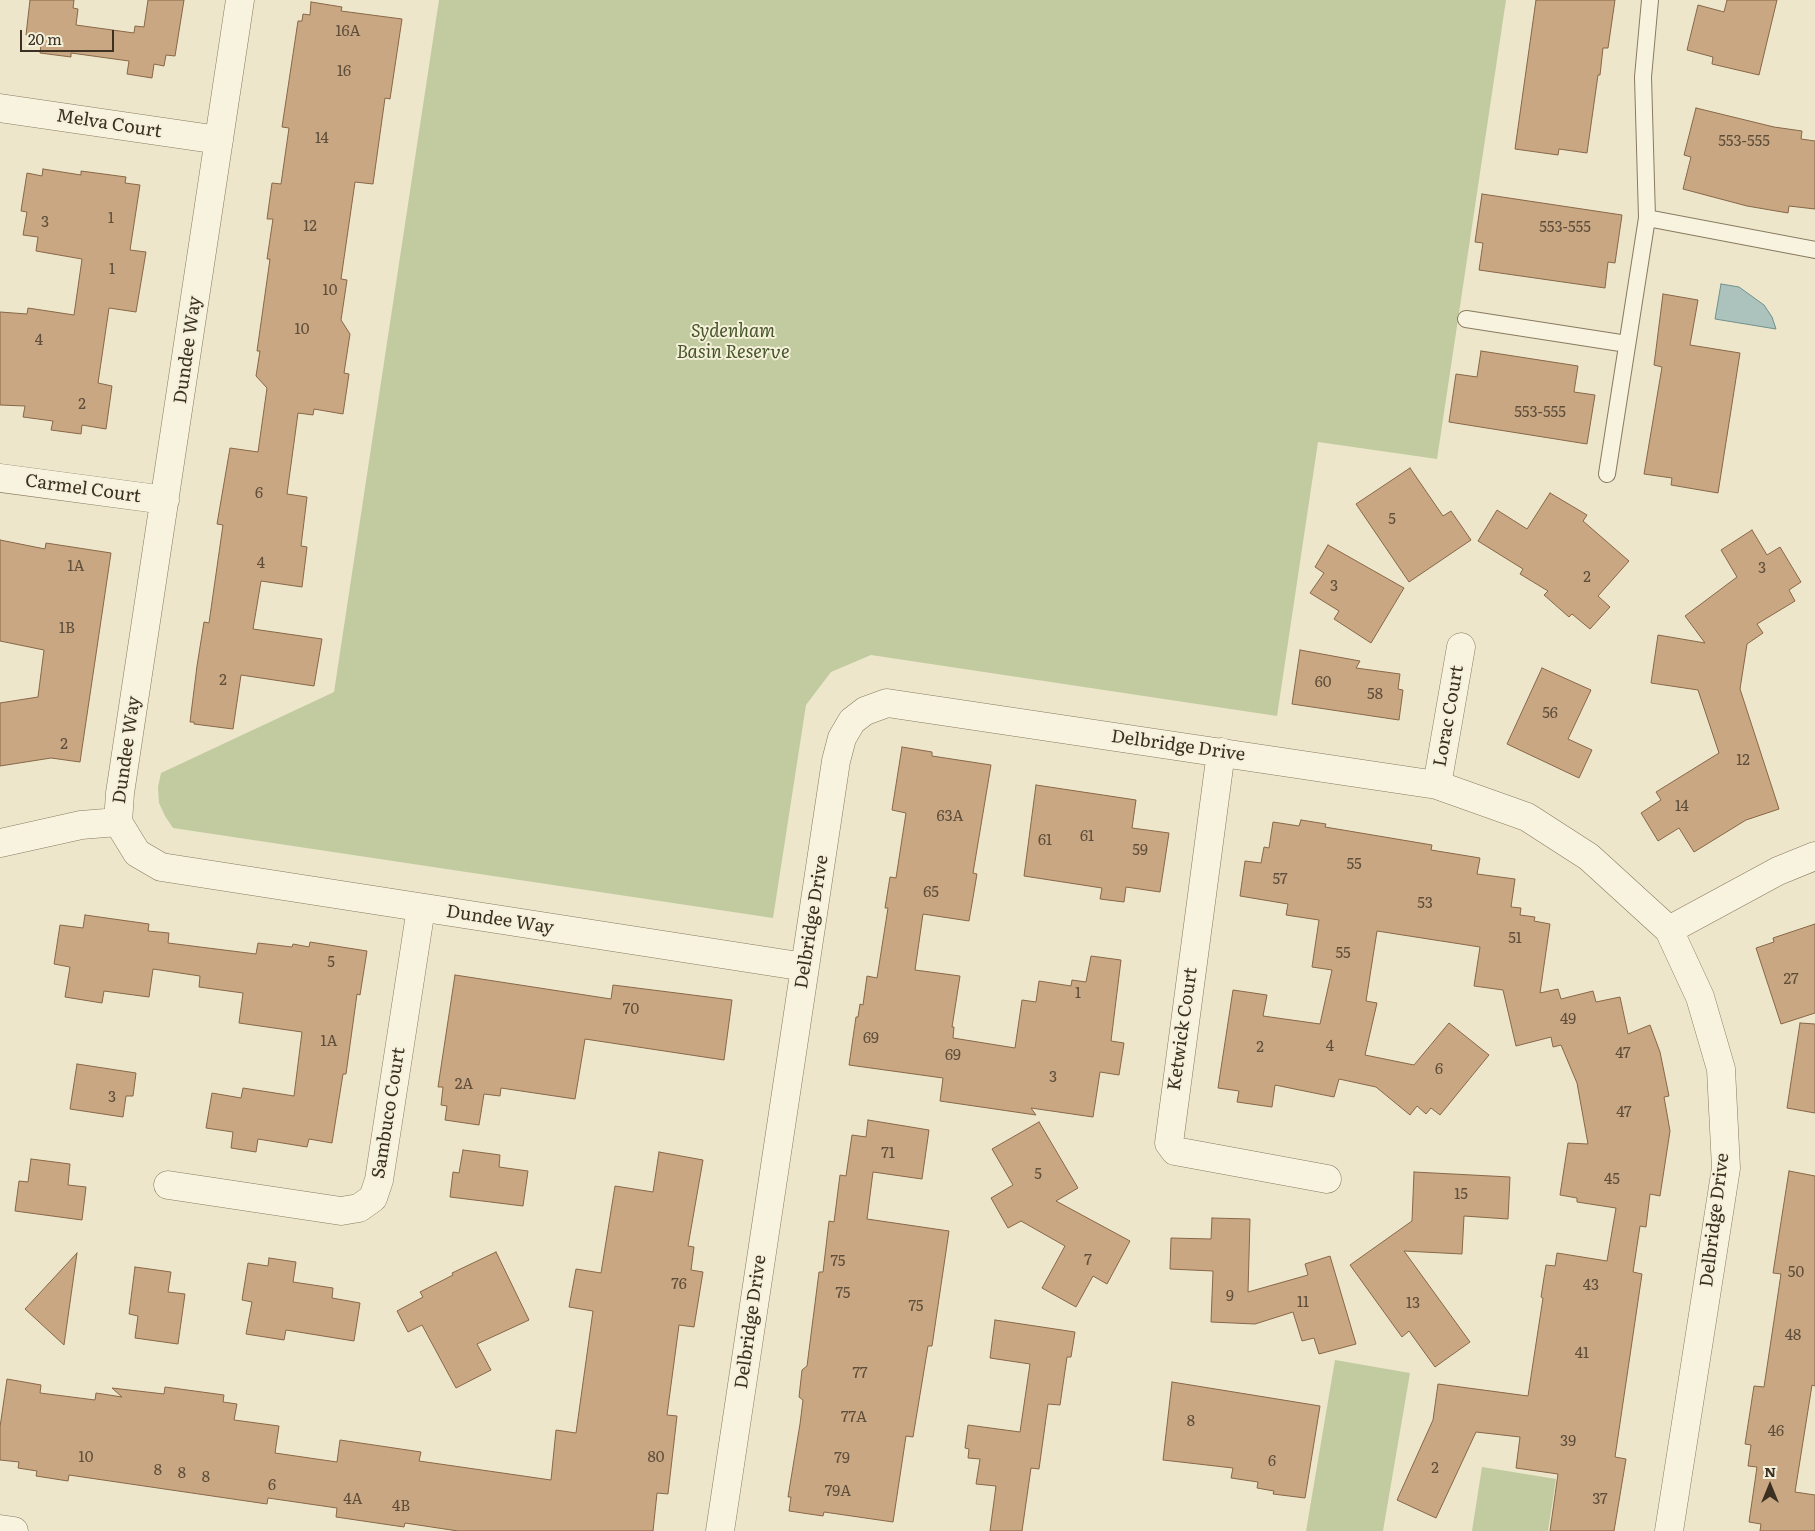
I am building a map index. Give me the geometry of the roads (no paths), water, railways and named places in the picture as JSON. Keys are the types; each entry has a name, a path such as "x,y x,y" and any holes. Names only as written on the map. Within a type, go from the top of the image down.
{"street":[{"name":"Dundee Way","path":"240,0 120,793 118,822 137,853 161,867 805,967"},
{"name":"Melva Court","path":"0,108 219,140"},
{"name":"Carmel Court","path":"0,478 165,500"},
{"name":"Lorac Court","path":"1437,785 1461,647"},
{"name":"Delbridge Drive","path":"720,1530 805,967 842,738 852,721 865,711 887,703 1437,785 1527,816 1589,856 1669,930 1700,997 1722,1069 1726,1168 1669,1531"},
{"name":"Ketwick Court","path":"1221,752 1169,1143 1175,1152 1327,1180"},
{"path":"0,843 81,825 118,822"},
{"path":"1669,930 1778,870 1815,856"},
{"name":"Sambuco Court","path":"168,1185 341,1211 360,1208 373,1198 379,1180 420,908"},
{"path":"0,1529 14,1531"}],"lane":[{"path":"1607,474 1647,218 1643,77 1650,0"},
{"path":"1647,218 1815,250"},
{"path":"1466,319 1627,344"}],"water":[{"path":"1721,284 1739,287 1764,305 1772,317 1776,329 1715,319"}],"park label":[{"name":"Sydenham Basin Reserve","path":"733,342"}]}
